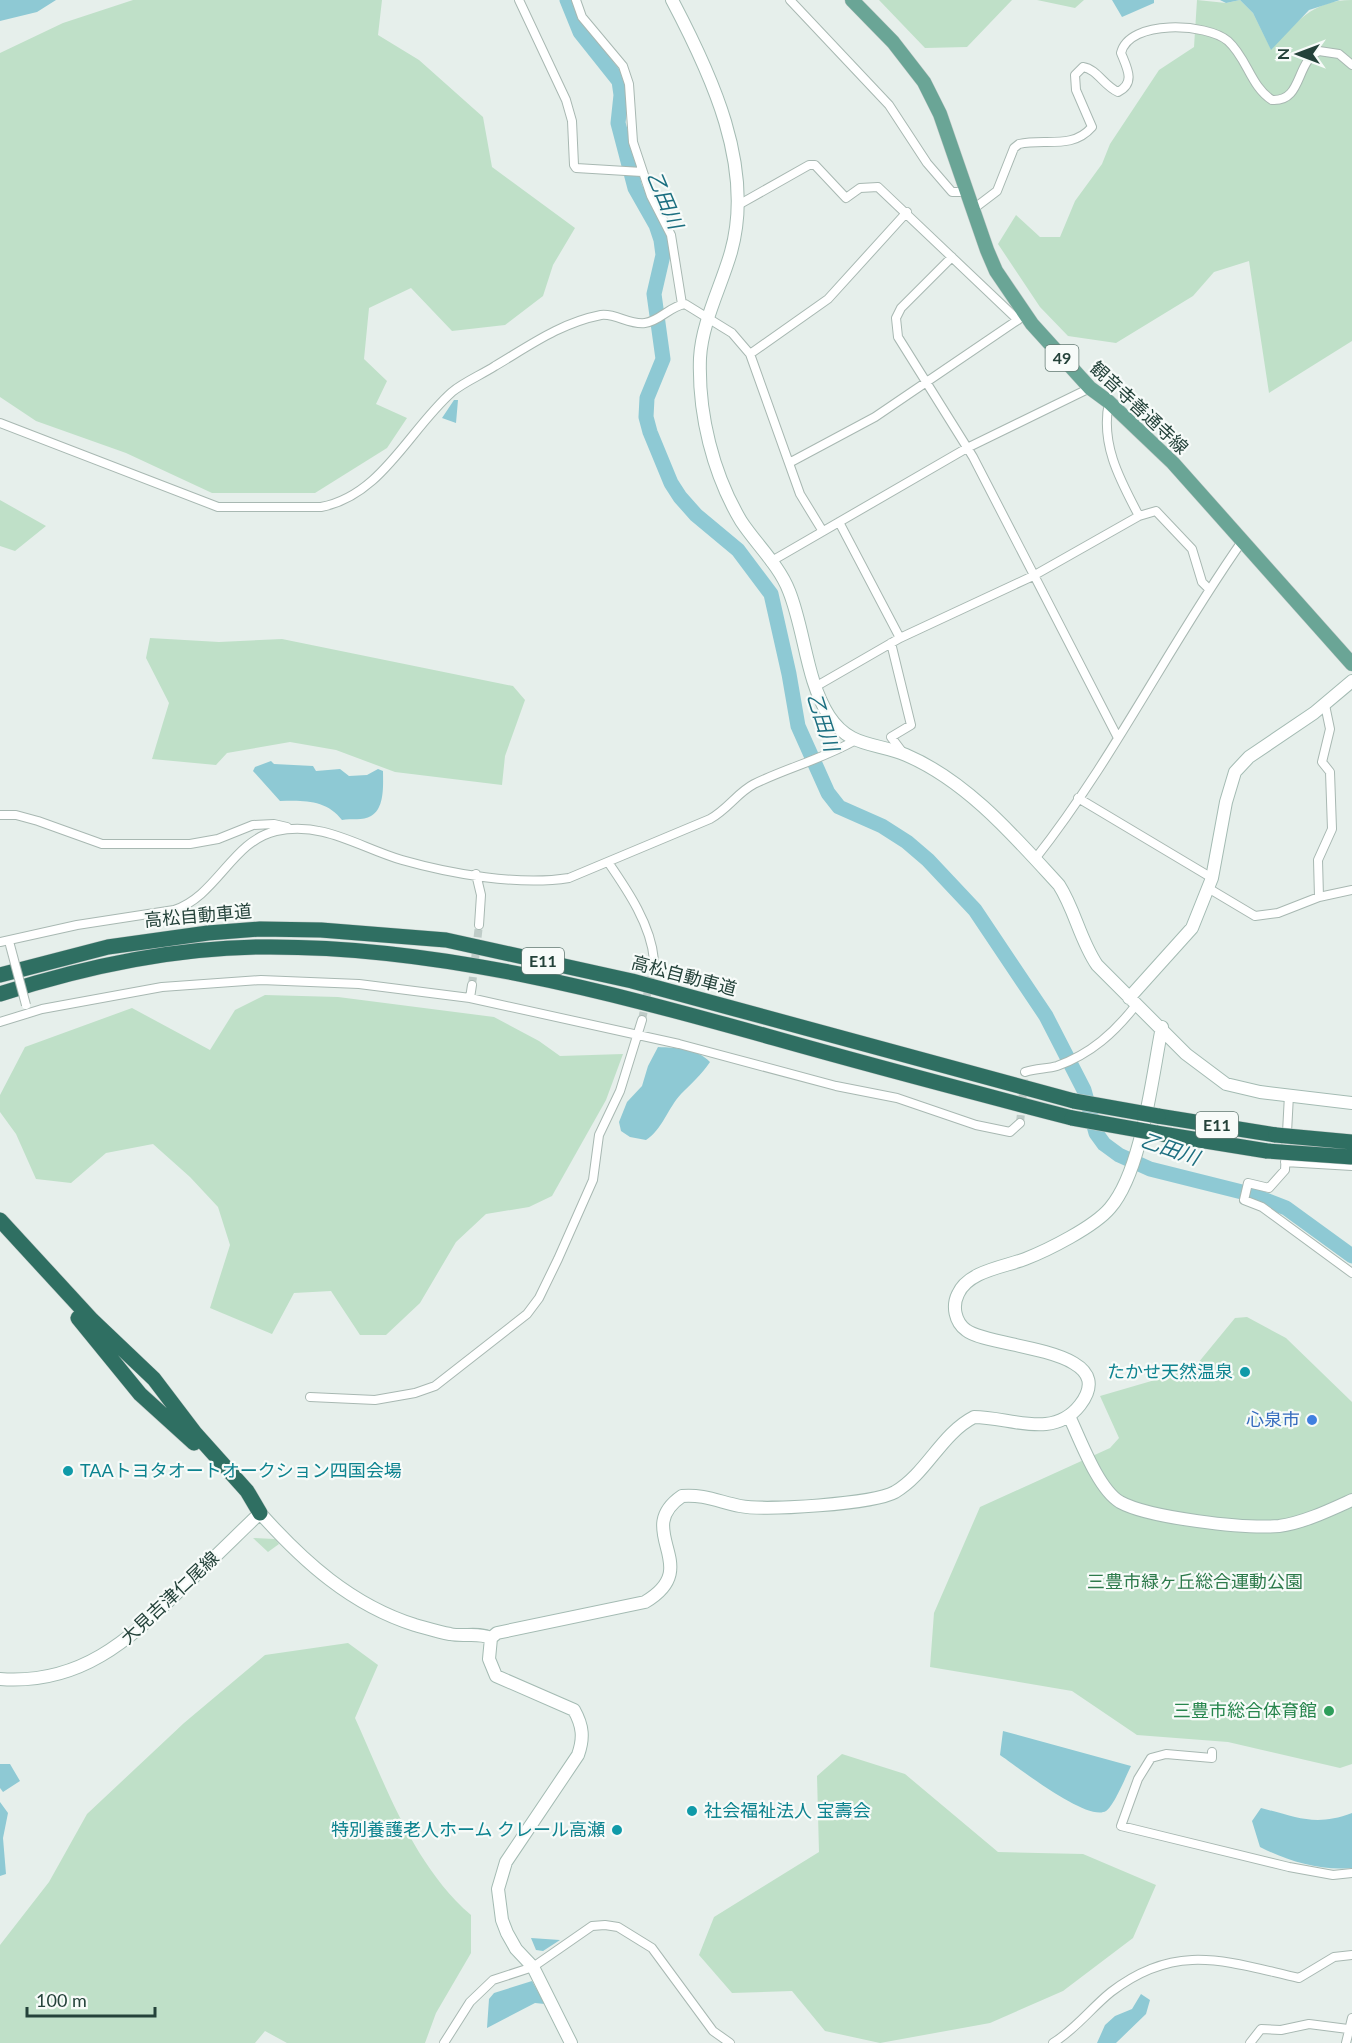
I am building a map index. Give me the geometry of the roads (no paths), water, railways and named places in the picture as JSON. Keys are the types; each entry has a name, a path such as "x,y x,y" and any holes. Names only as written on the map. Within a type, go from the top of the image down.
{"highway":[{"name":"高松自動車道","path":"0,975 108,946 208,933 260,929 321,930 446,940 632,981 1074,1101 1276,1135 1352,1142"},
{"name":"高松自動車道","path":"0,994 48,978 112,963 207,950 318,948 374,952 519,973 630,998 1072,1118 1156,1134 1267,1150 1352,1157"},
{"path":"0,1220 92,1320 154,1379 195,1433 247,1491 260,1513"},
{"path":"0,1233 85,1326 140,1394 193,1441 260,1513"}],"main road":[{"name":"観音寺善通寺線","path":"852,0 893,42 924,82 940,114 972,210 996,272 1022,317 1090,388 1109,402 1173,464 1352,664"}],"street":[{"path":"519,0 566,100 572,121 576,168 642,172"},
{"path":"576,0 582,17 623,66 629,84 633,142 642,172 671,235 682,304"},
{"path":"672,0 714,90 731,146 740,204 731,251 708,319 700,357 701,392 712,454 725,490 741,521 788,587 801,624 815,687 830,717 843,734 854,741 904,754 935,769 969,795 1059,885 1070,902 1089,953 1097,965 1193,1060 1226,1084 1352,1103"},
{"path":"790,0 889,105 927,163 952,192 966,192"},
{"path":"972,210 997,191 1014,148 1019,144 1062,142 1085,134 1092,127 1076,90 1075,75 1083,67 1089,68 1111,89 1118,92 1126,88 1129,73 1122,53 1126,41 1137,34 1165,27 1212,32 1227,40 1237,51 1258,86 1272,100 1285,99 1290,95 1305,63 1319,51 1339,54 1352,65"},
{"path":"740,204 809,165 814,165 844,197 860,188 878,187 952,257 1022,317 926,384 836,440 789,464"},
{"path":"750,354 828,299 907,212"},
{"path":"952,257 901,308 896,318 898,337 967,448 1118,738"},
{"path":"682,304 732,333 750,354 800,494 822,530"},
{"path":"0,423 218,507 321,507 338,504 368,486 453,391 525,345 556,330 601,315 614,315 643,323 657,320 682,304"},
{"path":"770,561 967,448 1090,388"},
{"path":"1109,402 1105,419 1110,454 1120,480 1139,516"},
{"path":"815,687 900,638 1033,576 1139,516 1156,511 1192,549 1202,582 1209,589"},
{"path":"839,522 900,638"},
{"path":"1035,859 1118,738 1209,589 1243,540"},
{"path":"891,643 911,725 891,737 904,754"},
{"path":"1025,1072 1039,1067 1055,1066 1080,1055 1116,1031 1133,1002 1192,928 1210,883 1226,802 1236,772 1249,757 1325,705 1352,681"},
{"path":"1319,897 1318,860 1332,829 1330,772 1322,762 1330,729 1325,705"},
{"path":"0,815 16,815 38,821 102,844 190,844 218,839 254,825 274,824 323,830 401,860 476,874 553,881 569,878 710,819 727,809 743,791 835,752 854,741"},
{"path":"1078,798 1210,883 1255,916 1278,913 1319,897 1352,891"},
{"path":"27,1009 6,943 77,925 188,906 211,886 243,850 264,835 293,828"},
{"path":"608,862 625,887 650,936 654,960"},
{"path":"476,874 481,895 479,926"},
{"path":"0,1022 27,1009 162,987 261,980 359,984 470,998 679,1044 836,1086 897,1098 976,1125 1010,1132 1020,1123"},
{"path":"470,998 472,985"},
{"path":"310,1397 375,1400 415,1393 435,1386 527,1314 539,1298 593,1180 599,1135 620,1091 642,1020"},
{"path":"571,2043 533,1966 516,1949 502,1920 498,1889 506,1862 575,1761 582,1744 582,1728 574,1710 496,1676 489,1659 491,1638 497,1632 645,1602 663,1590 671,1568 663,1522 666,1511 682,1496 701,1496 757,1508 882,1497 903,1487 953,1430 974,1417 1035,1425 1063,1420 1069,1416 1086,1395 1089,1385 1080,1367 1053,1354 978,1336 965,1330 958,1321 955,1301 959,1290 981,1274 1027,1259 1095,1221 1110,1209 1133,1167 1162,1027"},
{"path":"1289,1095 1285,1170 1269,1188 1248,1183 1244,1200 1271,1214 1352,1273"},
{"path":"1285,1162 1352,1166"},
{"path":"1069,1416 1104,1485 1120,1502 1159,1514 1246,1526 1280,1526 1352,1500"},
{"path":"260,1513 307,1561 330,1581 357,1598 412,1624 450,1634 482,1635 491,1638"},
{"name":"大見吉津仁尾線","path":"0,1679 49,1676 85,1665 111,1651 139,1630 260,1513"},
{"path":"1212,1752 1212,1758 1166,1754 1151,1758 1138,1779 1121,1826 1288,1867 1333,1875 1352,1873"},
{"path":"444,2043 470,2002 493,1980 533,1966 592,1926 618,1927 652,1948 713,2031 730,2043"},
{"path":"1053,2043 1069,2033 1111,1993 1141,1972 1167,1964 1207,1958 1299,1978 1334,1957 1352,1955"},
{"path":"1346,2043 1352,2018"},
{"path":"1250,2043 1261,2029 1281,2030 1309,2024 1324,2024 1348,2029"}],"water":[{"path":"0,0 56,0 37,12 0,21"},
{"path":"1112,0 1154,0 1154,3 1122,17"},
{"path":"1220,0 1240,0 1226,3"},
{"path":"1240,0 1340,0 1309,10 1271,50 1253,13"},
{"path":"454,400 458,400 456,423 442,418"},
{"path":"271,761 274,764 313,766 316,771 340,769 349,776 367,775 378,769 383,771 379,808 368,818 342,820 336,813 322,805 306,801 280,801 253,771 255,767"},
{"path":"658,1047 693,1051 710,1062 676,1100 652,1136 646,1140 630,1137 621,1131 619,1122 627,1102 642,1086 648,1066"},
{"path":"1003,1731 1131,1766 1116,1797 1106,1811 1097,1812 1084,1809 1053,1792 1000,1755"},
{"path":"0,1764 10,1764 20,1781 3,1792 0,1788"},
{"path":"0,1802 8,1813 3,1838 6,1874 0,1876"},
{"path":"1261,1808 1316,1820 1352,1813 1352,1868 1328,1868 1304,1864 1260,1847 1252,1821"},
{"path":"531,1938 560,1940 543,1951 536,1950"},
{"path":"532,1981 545,2004 535,2003 487,2028 489,1999 494,1993"},
{"path":"1141,1994 1150,2000 1146,2014 1116,2043 1097,2043 1105,2025 1115,2016 1132,2009"}],"waterway":[{"name":"乙田川","path":"567,0 580,32 619,81 621,95 618,123 635,188 656,225 661,240 663,255 654,294 663,359 647,398 646,417 650,432 671,483 680,497 696,515 738,550 771,594 798,726 828,793 839,807 882,826 907,842 928,860 975,910 1046,1016 1084,1090 1096,1133 1104,1144 1119,1155 1150,1169 1250,1194 1286,1208 1352,1256"}],"tunnel":[{"path":"472,985 479,925"},
{"path":"642,1020 654,960"},
{"path":"1020,1123 1025,1072"}],"place":[{"name":"たかせ天然温泉","path":"1245,1372"},
{"name":"心泉市","path":"1312,1420"},
{"name":"TAAトヨタオートオークション四国会場","path":"68,1471"},
{"name":"三豊市総合体育館","path":"1329,1711"},
{"name":"社会福祉法人 宝壽会","path":"692,1811"},
{"name":"特別養護老人ホーム クレール高瀬","path":"617,1830"}],"park label":[{"name":"三豊市緑ヶ丘総合運動公園","path":"1195,1582"}]}
